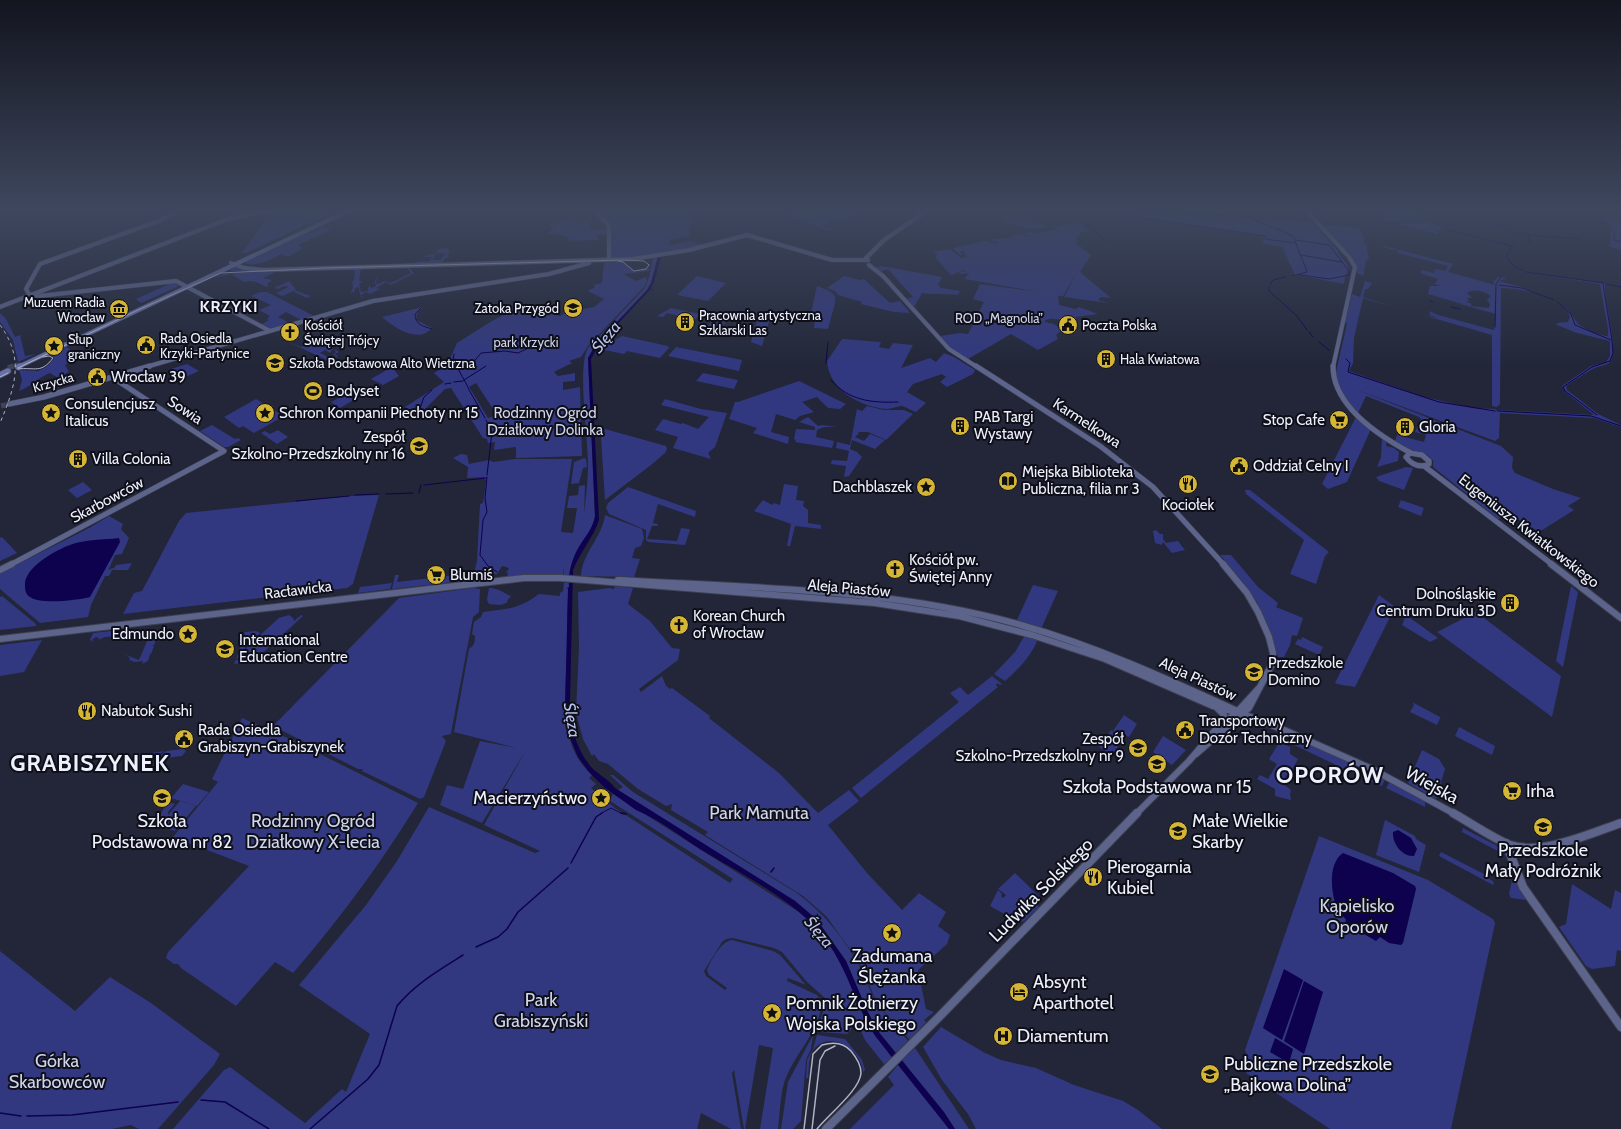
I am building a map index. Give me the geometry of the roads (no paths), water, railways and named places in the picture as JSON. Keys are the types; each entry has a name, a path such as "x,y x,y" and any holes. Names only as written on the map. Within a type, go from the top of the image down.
{"main road":[{"path":"18,366 236,263"},
{"path":"0,374 8,370"}],"street":[{"path":"44,263 40,264 27,288 26,291 31,294 42,296 168,281 186,286 270,331"},
{"path":"0,307 113,263"},
{"path":"31,294 114,263"},
{"path":"233,264 244,268 262,270 526,263"},
{"name":"Krzycka","path":"9,404 44,397 382,299 549,274 586,265 588,263"},
{"name":"Karmelkowa","path":"866,263 876,271 949,349 1111,454 1149,484 1173,507 1234,576 1258,612 1269,637 1273,654 1271,668 1251,705 1240,713"},
{"path":"1352,263 1355,267 1333,365 1332,377 1334,385 1352,409 1409,454 1425,457 1429,462 1426,466 1409,461 1406,458 1409,454"},
{"name":"Sowia","path":"112,377 224,451"},
{"name":"Skarbowców","path":"0,570 224,451"},
{"name":"Eugeniusza Kwiatkowskiego","path":"1426,466 1621,618"},
{"name":"Racławicka","path":"3,637 39,635 497,580 560,578 583,580"},
{"name":"Aleja Piastów","path":"583,580 872,596 940,606 983,615 1049,633 1103,652 1151,671 1240,713"},
{"name":"Aleja Piastów","path":"697,587 867,602 909,607 966,618 1018,631 1077,649 1144,674 1214,706 1240,713"},
{"name":"Karmelkowa","path":"1240,713 1260,688"},
{"path":"1251,705 1252,710 1260,720"},
{"path":"1214,706 1223,714 1224,720 1222,724"},
{"name":"Wiejska","path":"1240,713 1260,720 1372,770 1506,843 1516,846 1543,847 1621,823"},
{"name":"Ludwika Solskiego","path":"1196,754 1203,743 1222,724 1240,713"},
{"name":"Ludwika Solskiego","path":"826,1129 909,1047 1196,754 1240,713"},
{"path":"1506,843 1523,887 1621,1027"}],"waterway":[{"path":"1292,276 1307,272 1304,263"},
{"path":"1301,275 1329,279 1349,275 1349,271 1343,263"},
{"path":"1511,263 1524,271"},
{"path":"1526,272 1604,283"},
{"path":"1270,285 1273,280 1286,277"},
{"path":"1495,327 1496,284 1501,277"},
{"path":"1603,284 1612,340"},
{"path":"1606,284 1621,287"},
{"path":"1499,285 1522,288 1554,300"},
{"path":"1269,287 1269,291 1297,316 1307,330"},
{"path":"1556,301 1571,314 1575,325 1611,340"},
{"path":"1451,307 1460,309"},
{"path":"421,308 415,314 416,321 432,329"},
{"path":"1309,332 1313,337"},
{"path":"459,370 472,364 481,353 505,351 518,353 543,341"},
{"path":"1597,415 1565,391 1563,387 1592,367 1610,361 1613,353 1612,341"},
{"path":"826,363 828,342"},
{"path":"1319,342 1329,350"},
{"path":"454,354 453,360 457,363 457,366"},
{"path":"1346,359 1350,363 1348,372 1439,402 1495,411"},
{"path":"464,380 486,366"},
{"path":"457,367 464,380"},
{"path":"464,380 468,387"},
{"path":"831,380 845,392 862,399 879,402 898,402"},
{"path":"454,382 463,381"},
{"path":"445,384 451,383"},
{"path":"468,388 485,418"},
{"path":"418,414 424,397 432,390"},
{"path":"1498,411 1591,416 1621,426"},
{"path":"486,420 492,432 487,475"},
{"path":"487,477 485,498 487,512 483,520 480,555 488,566 497,572"},
{"path":"424,485 486,478"},
{"path":"419,493 421,485"},
{"path":"386,494 413,493"},
{"path":"355,495 379,494"},
{"path":"296,501 349,496"},
{"path":"600,814 611,808 621,813"},
{"path":"571,863 596,817 602,813"},
{"path":"621,813 626,814"},
{"path":"476,947 498,937 507,929 518,912 568,868"},
{"path":"771,872 774,868"},
{"path":"310,1129 368,1079 379,1065 397,1006 404,998 419,984 463,955"},
{"path":"201,1100 225,1102 269,1129"},
{"path":"27,1116 72,1115 178,1102"},
{"path":"0,1113 21,1116"}],"tunnel":[{"path":"10,367 18,364"},
{"path":"8,368 13,366"},
{"path":"1,406 9,404"}],"tram line":[{"path":"18,368 140,309 221,273 325,268 524,263"},
{"path":"624,263 634,271 646,269 649,265 646,263"},
{"path":"18,369 41,368 49,363 53,358 49,356 43,357"},
{"path":"0,377 8,373"},
{"path":"804,1129 813,1054 822,1045 830,1043 841,1044 848,1048 855,1056 861,1073 859,1080 850,1094 817,1129"},
{"path":"812,1129 820,1060 825,1051 835,1046"}],"railway":[{"path":"0,325 8,337 15,361 13,385 0,423"}],"place":[{"name":"Zatoka Przygód","path":"573,308"},
{"name":"Muzuem Radia Wrocław","path":"119,309"},
{"name":"Pracownia artystyczna Szklarski Las","path":"685,322"},
{"name":"Poczta Polska","path":"1068,325"},
{"name":"Kościół Świętej Trójcy","path":"290,332"},
{"name":"Rada Osiedla Krzyki-Partynice","path":"146,345"},
{"name":"Słup graniczny","path":"54,346"},
{"name":"Hala Kwiatowa","path":"1106,359"},
{"name":"Szkoła Podstawowa Alto Wietrzna","path":"275,363"},
{"name":"Wrocław 39","path":"97,377"},
{"name":"Bodyset","path":"313,391"},
{"name":"Consulencjusz Italicus","path":"51,413"},
{"name":"Schron Kompanii Piechoty nr 15","path":"265,413"},
{"name":"Stop Cafe","path":"1339,420"},
{"name":"PAB Targi Wystawy","path":"960,426"},
{"name":"Gloria","path":"1405,427"},
{"name":"Zespół Szkolno-Przedszkolny nr 16","path":"419,446"},
{"name":"Villa Colonia","path":"78,459"},
{"name":"Oddział Celny I","path":"1239,466"},
{"name":"Miejska Biblioteka Publiczna, filia nr 3","path":"1008,481"},
{"name":"Kociołek","path":"1188,484"},
{"name":"Dachblaszek","path":"926,487"},
{"name":"Kościół pw. Świętej Anny","path":"895,569"},
{"name":"Blumiś","path":"436,575"},
{"name":"Dolnośląskie Centrum Druku 3D","path":"1510,603"},
{"name":"Korean Church of Wrocław","path":"679,625"},
{"name":"Edmundo","path":"188,634"},
{"name":"International Education Centre","path":"225,649"},
{"name":"Przedszkole Domino","path":"1254,672"},
{"name":"Nabutok Sushi","path":"87,711"},
{"name":"Transportowy Dozór Techniczny","path":"1185,730"},
{"name":"Rada Osiedla Grabiszyn-Grabiszynek","path":"184,739"},
{"name":"Zespół Szkolno-Przedszkolny nr 9","path":"1138,748"},
{"name":"Szkoła Podstawowa nr 15","path":"1157,764"},
{"name":"Irha","path":"1512,791"},
{"name":"Szkoła Podstawowa nr 82","path":"162,798"},
{"name":"Macierzyństwo","path":"601,798"},
{"name":"Przedszkole Mały Podróżnik","path":"1543,827"},
{"name":"Małe Wielkie Skarby","path":"1178,831"},
{"name":"Pierogarnia Kubiel","path":"1093,877"},
{"name":"Zadumana Ślężanka","path":"892,933"},
{"name":"Absynt Aparthotel","path":"1019,992"},
{"name":"Pomnik Żołnierzy Wojska Polskiego","path":"772,1013"},
{"name":"Diamentum","path":"1003,1036"},
{"name":"Publiczne Przedszkole „Bajkowa Dolina”","path":"1210,1074"}],"district":[{"name":"KRZYKI","path":"229,306"},
{"name":"GRABISZYNEK","path":"90,763"},
{"name":"OPORÓW","path":"1330,775"}],"park label":[{"name":"ROD „Magnolia”","path":"999,318"},
{"name":"park Krzycki","path":"526,342"},
{"name":"Rodzinny Ogród Działkowy Dolinka","path":"545,422"},
{"name":"Park Mamuta","path":"759,813"},
{"name":"Rodzinny Ogród Działkowy X-lecia","path":"313,831"},
{"name":"Kąpielisko Oporów","path":"1357,916"},
{"name":"Park Grabiszyński","path":"541,1010"},
{"name":"Górka Skarbowców","path":"57,1071"}],"water label":[{"name":"Ślęza","path":"606,337"},
{"name":"Ślęza","path":"572,720"},
{"name":"Ślęza","path":"819,932"}]}
